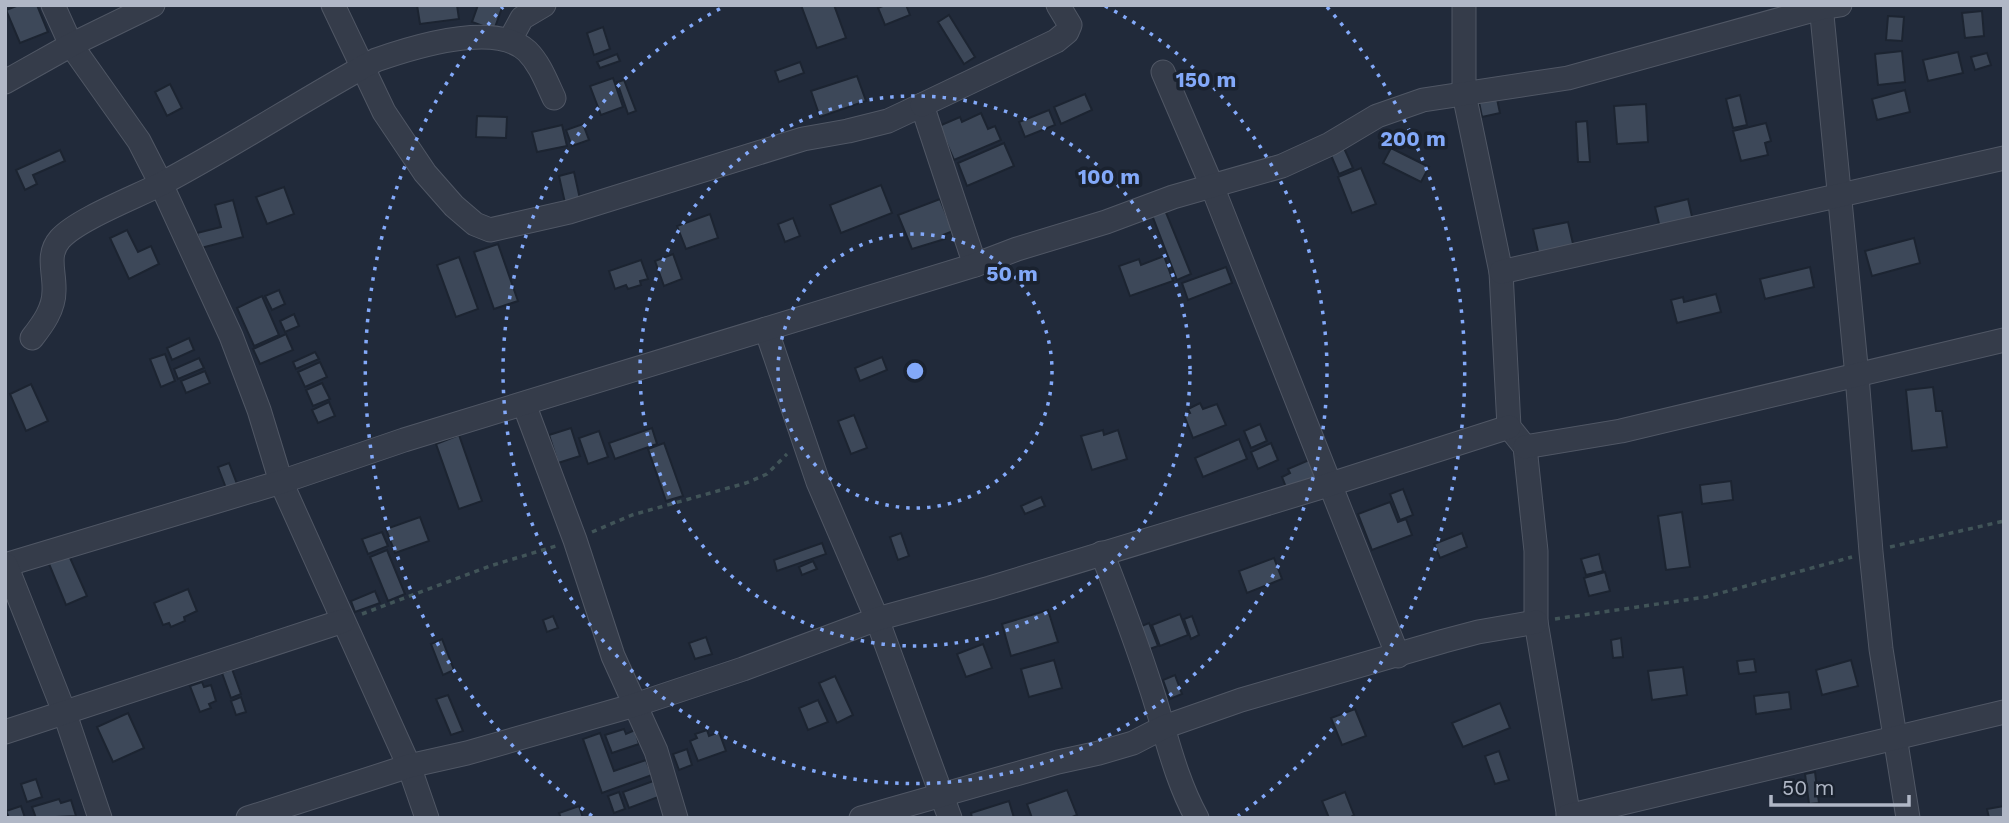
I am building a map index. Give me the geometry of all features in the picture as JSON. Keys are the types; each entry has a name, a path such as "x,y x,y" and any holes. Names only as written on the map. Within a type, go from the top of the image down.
{"street":[{"path":"53,5 71,45 139,141 161,184 230,337 259,410 281,482 409,766 427,818"},
{"path":"5,82 71,45 153,5"},
{"path":"333,5 384,112 425,173 454,206 475,224 490,230 569,212 803,139 888,121 1056,41 1067,33 1070,25 1058,5"},
{"path":"510,40 522,18 544,5"},
{"path":"1464,5 1464,94 1501,272 1509,427 1525,447 1536,551 1536,622 1569,817 2004,712"},
{"path":"100,818 65,714 6,565 975,265 1212,186 1282,166 1331,144 1377,117 1423,100 1568,78 1827,6 1839,197 1871,552 1881,649 1908,818"},
{"path":"32,338 43,325 52,303 55,289 51,258 54,247 62,237 91,219 239,142 362,68 400,52 439,43 486,37 510,40 525,49 538,63 554,98"},
{"path":"1163,72 1212,186 1328,485 1398,656"},
{"path":"922,105 975,265"},
{"path":"1501,272 2004,158"},
{"path":"766,329 818,482 877,619 950,818"},
{"path":"1525,447 1621,431 2004,340"},
{"path":"524,404 575,540 613,656 656,751 676,818"},
{"path":"248,818 409,766 467,753 635,705 743,669 877,619 1328,485 1509,427"},
{"path":"1101,553 1138,645 1185,797 1197,818"},
{"path":"5,732 343,621"},
{"path":"861,818 1133,743 1164,727 1241,700 1478,632 1536,622"}],"path":[{"path":"1536,622 1706,597 1871,552 2004,521"}],"building":[{"path":"19,5 37,5 48,32 20,43 6,10"},
{"path":"417,5 457,5 459,19 420,24"},
{"path":"478,5 503,5 494,30 472,22"},
{"path":"801,5 834,5 846,38 817,48"},
{"path":"885,5 906,5 910,15 885,25 878,8"},
{"path":"1982,11 1984,36 1965,38 1962,13"},
{"path":"949,15 975,57 964,64 938,22"},
{"path":"1888,16 1904,17 1902,41 1886,40"},
{"path":"603,27 610,49 594,55 587,33"},
{"path":"1902,51 1905,82 1878,85 1875,54"},
{"path":"1958,52 1963,73 1928,81 1923,60"},
{"path":"1987,53 1991,65 1975,70 1971,57"},
{"path":"617,54 620,61 600,68 597,62"},
{"path":"800,62 804,73 779,82 775,71"},
{"path":"857,76 866,101 820,117 811,91"},
{"path":"613,78 623,107 601,115 590,86"},
{"path":"624,80 636,111 628,114 617,82"},
{"path":"170,84 182,108 167,116 155,92"},
{"path":"1905,90 1910,112 1877,120 1872,99"},
{"path":"1085,94 1092,110 1061,124 1054,107"},
{"path":"1740,95 1747,125 1733,128 1726,99"},
{"path":"1497,99 1500,113 1482,117 1479,102"},
{"path":"1646,104 1648,142 1617,144 1614,106"},
{"path":"1049,110 1055,125 1025,137 1019,122"},
{"path":"981,113 988,129 995,126 1001,140 954,160 939,126 960,117 962,122"},
{"path":"477,116 507,117 506,138 476,137"},
{"path":"1587,121 1590,162 1578,162 1576,122"},
{"path":"1766,123 1771,141 1765,143 1768,155 1741,161 1733,131"},
{"path":"583,124 589,140 572,146 566,130"},
{"path":"562,125 567,146 537,152 532,132"},
{"path":"1004,143 1014,166 967,186 958,163"},
{"path":"1344,148 1353,168 1339,174 1330,153"},
{"path":"1391,148 1429,167 1421,182 1383,163"},
{"path":"60,150 65,161 33,175 37,184 25,190 16,170"},
{"path":"1361,168 1376,204 1352,213 1338,177"},
{"path":"574,172 580,199 565,203 559,176"},
{"path":"881,185 892,213 841,233 830,205"},
{"path":"284,187 294,214 267,224 256,197"},
{"path":"940,199 953,231 943,235 945,239 912,249 898,215"},
{"path":"1688,199 1693,221 1660,228 1655,207"},
{"path":"233,200 243,237 201,248 197,233 221,227 215,205"},
{"path":"1165,210 1191,274 1177,280 1152,215"},
{"path":"710,214 718,238 686,249 677,226"},
{"path":"793,218 800,236 785,242 778,224"},
{"path":"1568,222 1574,248 1539,256 1533,229"},
{"path":"127,230 138,252 151,246 159,264 129,279 110,238"},
{"path":"1914,238 1920,263 1872,276 1865,251"},
{"path":"498,244 518,301 494,309 474,252"},
{"path":"673,254 682,279 664,286 655,261"},
{"path":"1164,256 1173,281 1130,296 1119,266 1139,259 1141,265"},
{"path":"459,257 478,309 456,317 437,265"},
{"path":"641,260 648,279 640,281 641,285 628,289 626,285 615,289 609,271"},
{"path":"1226,267 1232,283 1188,300 1182,283"},
{"path":"1810,267 1814,287 1765,299 1760,279"},
{"path":"279,290 285,304 272,310 265,296"},
{"path":"1716,294 1721,312 1677,323 1671,300 1683,297 1684,302"},
{"path":"262,296 279,335 254,346 237,308"},
{"path":"294,314 299,326 285,332 280,321"},
{"path":"286,334 293,350 260,364 253,349"},
{"path":"189,338 194,350 172,360 167,348"},
{"path":"315,352 319,359 296,369 293,362"},
{"path":"165,354 175,381 161,387 150,359"},
{"path":"882,357 887,370 860,381 855,368"},
{"path":"199,358 204,368 178,379 174,369"},
{"path":"320,362 327,377 305,387 298,372"},
{"path":"205,371 210,383 186,393 181,381"},
{"path":"322,383 330,399 313,406 306,390"},
{"path":"31,384 48,421 26,431 10,394"},
{"path":"1933,387 1936,411 1942,411 1947,447 1912,451 1906,390"},
{"path":"329,402 335,416 318,423 312,410"},
{"path":"1200,403 1203,409 1217,404 1226,425 1193,438 1184,415 1190,413 1188,409"},
{"path":"854,415 867,448 851,454 838,421"},
{"path":"1260,424 1267,441 1251,448 1244,431"},
{"path":"571,428 580,456 558,463 549,435"},
{"path":"652,428 657,444 615,459 609,443"},
{"path":"1103,430 1104,435 1118,430 1127,459 1092,470 1081,436"},
{"path":"599,431 608,457 588,464 579,438"},
{"path":"459,435 482,501 459,509 436,444"},
{"path":"1239,439 1247,459 1203,477 1195,458"},
{"path":"664,443 683,496 666,501 648,449"},
{"path":"1271,443 1278,460 1258,469 1251,452"},
{"path":"1309,460 1317,478 1286,487 1282,477 1290,473 1288,469"},
{"path":"229,463 237,484 226,488 218,467"},
{"path":"1731,481 1733,500 1702,504 1700,485"},
{"path":"1403,489 1413,515 1400,520 1390,494"},
{"path":"1041,497 1045,506 1025,514 1021,506"},
{"path":"1390,502 1398,522 1406,519 1412,535 1372,550 1358,514"},
{"path":"1682,512 1690,567 1666,570 1658,516"},
{"path":"420,517 429,541 395,553 386,529"},
{"path":"382,532 388,546 368,554 362,539"},
{"path":"901,533 909,556 898,560 890,537"},
{"path":"1462,533 1467,547 1440,558 1434,544"},
{"path":"822,543 826,554 777,571 774,560"},
{"path":"387,550 405,594 388,601 370,557"},
{"path":"67,551 87,596 66,605 47,559"},
{"path":"1599,554 1603,571 1586,575 1581,559"},
{"path":"1274,558 1282,579 1247,593 1239,571"},
{"path":"813,561 817,569 802,575 799,567"},
{"path":"1605,572 1610,591 1589,596 1584,578"},
{"path":"188,589 197,611 184,617 185,621 171,627 169,623 163,625 154,603"},
{"path":"375,591 380,603 355,612 351,601"},
{"path":"1048,610 1058,642 1011,656 1002,624"},
{"path":"1180,614 1188,635 1160,646 1152,625"},
{"path":"553,616 558,628 547,632 543,620"},
{"path":"1192,616 1199,635 1191,639 1184,619"},
{"path":"1149,623 1158,646 1147,650 1139,627"},
{"path":"706,637 712,654 695,659 689,643"},
{"path":"1621,638 1623,657 1613,658 1611,640"},
{"path":"442,639 454,670 443,675 431,644"},
{"path":"983,644 992,668 966,677 957,654"},
{"path":"1754,659 1756,672 1739,674 1737,661"},
{"path":"1054,660 1062,688 1029,697 1021,669"},
{"path":"1851,660 1858,686 1822,695 1816,670"},
{"path":"1683,667 1687,695 1652,700 1648,671"},
{"path":"232,669 241,694 231,698 222,673"},
{"path":"1175,675 1182,694 1170,699 1163,680"},
{"path":"835,676 853,715 837,723 819,683"},
{"path":"202,682 204,687 211,685 216,701 209,704 211,708 200,712 190,686"},
{"path":"1789,692 1791,709 1756,714 1754,696"},
{"path":"448,695 463,731 451,735 436,699"},
{"path":"241,697 246,712 236,715 231,701"},
{"path":"818,700 828,722 808,730 799,708"},
{"path":"1500,703 1510,728 1463,747 1452,723"},
{"path":"1355,709 1366,736 1342,745 1331,718"},
{"path":"128,713 144,748 113,762 97,727"},
{"path":"624,729 626,734 635,730 639,744 612,753 605,735"},
{"path":"707,730 709,736 719,732 726,751 698,761 690,741 697,738 695,734"},
{"path":"600,733 614,771 646,760 652,775 602,793 583,739"},
{"path":"687,749 692,765 679,770 673,754"},
{"path":"1499,751 1509,780 1495,784 1485,756"},
{"path":"1815,772 1819,803 1809,804 1805,774"},
{"path":"36,779 42,797 27,802 21,784"},
{"path":"656,780 661,796 629,808 623,792"},
{"path":"1067,790 1077,815 1070,818 1032,818 1027,804"},
{"path":"619,792 625,809 614,813 608,796"},
{"path":"1345,792 1354,815 1349,818 1329,818 1322,801"},
{"path":"59,799 61,803 71,800 76,816 36,818 32,807"},
{"path":"1009,801 1014,818 972,818 971,813"},
{"path":"21,806 25,818 9,818 6,811"},
{"path":"579,806 583,818 561,818 559,813"},
{"path":"2004,806 2004,818 1989,818 1987,809"}]}
